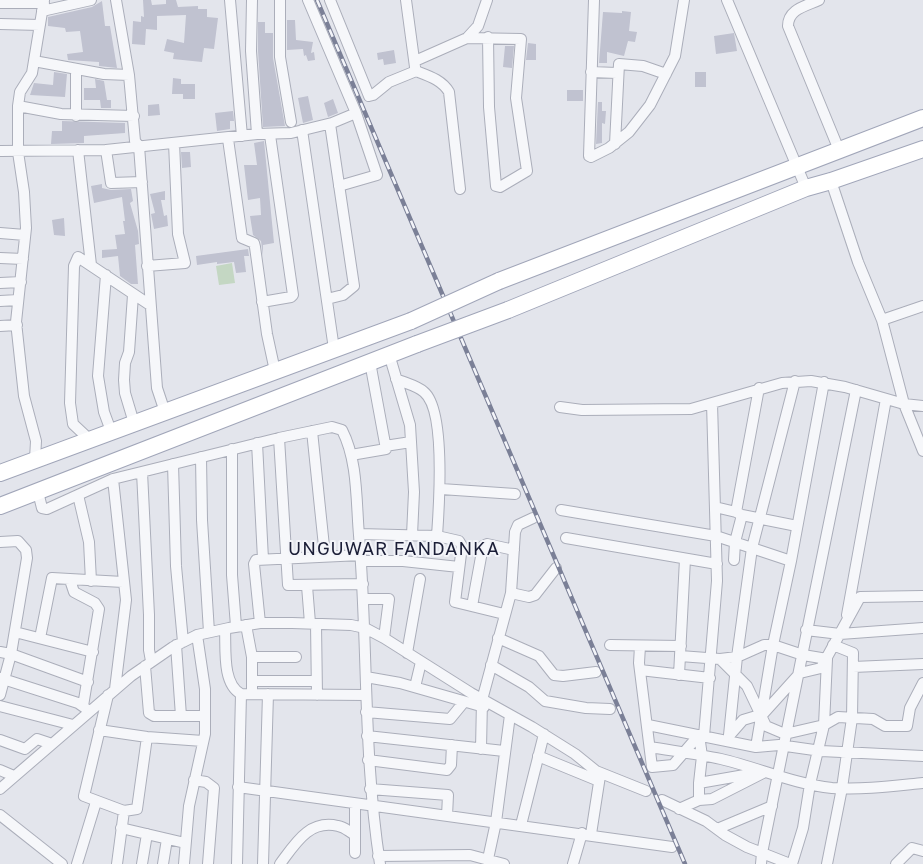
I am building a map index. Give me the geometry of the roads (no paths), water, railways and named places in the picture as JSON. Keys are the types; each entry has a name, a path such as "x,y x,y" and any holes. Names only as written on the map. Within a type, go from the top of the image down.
{"main road":[{"path":"0,473 411,321 499,281 923,118"},
{"path":"0,506 389,354 508,310 806,188 831,182 923,149"}],"street":[{"path":"0,3 43,4 91,0"},
{"path":"116,0 129,74 135,141 139,146 157,388 165,412"},
{"path":"230,0 242,136"},
{"path":"252,0 251,51 257,134"},
{"path":"280,0 280,57 291,122"},
{"path":"308,0 356,113 377,175 339,186"},
{"path":"330,0 369,96 415,66 467,38 478,26 487,0"},
{"path":"406,0 415,66"},
{"path":"594,0 589,156 594,156 615,144 629,132 650,105 676,56 684,0"},
{"path":"727,0 806,188"},
{"path":"819,0 793,11 789,17 788,26 838,150"},
{"path":"34,459 36,441 24,396 16,325 25,234 24,192 18,152 18,106 20,92 32,73 43,4"},
{"path":"0,24 40,25"},
{"path":"467,38 488,37 521,39 516,98 526,171 500,187 496,186 490,117 488,37"},
{"path":"34,61 104,74 129,74"},
{"path":"615,144 617,73 619,64 643,66 666,74"},
{"path":"415,66 439,81 448,92 460,189"},
{"path":"76,70 76,116"},
{"path":"591,72 617,73"},
{"path":"18,106 76,116 134,116"},
{"path":"0,151 106,150 228,139 257,134 270,135 330,124 356,113"},
{"path":"327,299 343,295 354,286 330,124"},
{"path":"302,130 334,349"},
{"path":"262,302 291,297 293,295 270,135"},
{"path":"228,139 242,238 254,243 262,302 275,371"},
{"path":"147,266 184,263 178,234 174,143"},
{"path":"78,150 92,265"},
{"path":"106,150 110,183 142,182"},
{"path":"831,182 858,262 882,320 904,404 923,451"},
{"path":"0,233 25,234"},
{"path":"88,439 72,424 70,393 74,266 78,256 133,295 150,304"},
{"path":"0,258 23,259"},
{"path":"106,275 98,376 104,412 111,431"},
{"path":"0,282 20,282"},
{"path":"133,295 130,352 125,363 124,380 125,393 134,423"},
{"path":"0,301 18,300"},
{"path":"882,320 923,306"},
{"path":"0,326 16,325"},
{"path":"389,354 410,425 414,492 412,535"},
{"path":"351,456 384,451 385,446 370,362"},
{"path":"396,379 424,392 431,401 436,422 441,489 437,536"},
{"path":"560,407 582,410 671,411 691,409 759,388 795,382 824,382 904,404 923,406"},
{"path":"729,738 749,563 795,382"},
{"path":"756,747 773,645 798,526 824,382"},
{"path":"734,560 739,513 759,388"},
{"path":"761,864 785,734 800,673 806,630 819,579 856,390"},
{"path":"846,624 886,399"},
{"path":"699,800 702,736 710,678 716,659 717,560 712,403"},
{"path":"38,492 42,508 46,509 113,480 142,472 312,431 332,427 342,430 351,456 359,534 365,628 368,760 379,860 488,859 500,863"},
{"path":"312,431 326,556"},
{"path":"279,438 288,585 363,584"},
{"path":"385,446 411,442"},
{"path":"257,443 263,559"},
{"path":"232,449 232,575 241,626 252,657 252,694"},
{"path":"201,457 202,520 210,632"},
{"path":"174,464 181,716"},
{"path":"142,472 149,615 150,713 154,716 205,716"},
{"path":"113,480 126,600 111,692 99,730 84,793 86,798 124,811 136,809 147,737"},
{"path":"441,489 515,494"},
{"path":"78,495 86,520 91,581"},
{"path":"715,508 798,526"},
{"path":"561,510 716,536 791,561"},
{"path":"481,749 483,704 491,665 511,593 518,525 533,518"},
{"path":"359,534 437,536 461,543 455,602 504,614"},
{"path":"566,538 685,559 734,560 749,563"},
{"path":"0,542 18,541 26,550 27,558 11,654 2,678 0,695"},
{"path":"472,606 483,546 487,544 514,550"},
{"path":"260,623 254,564 256,560 326,556 459,567"},
{"path":"679,675 685,559"},
{"path":"511,593 529,597 535,595 556,568"},
{"path":"40,638 49,582 52,578 123,582"},
{"path":"407,653 420,579"},
{"path":"70,580 74,592 98,605 88,682 87,709"},
{"path":"306,586 313,624 317,695"},
{"path":"729,738 743,720 762,716 800,673 821,668 860,597 923,596"},
{"path":"363,599 388,599 384,638"},
{"path":"0,790 73,726 87,709 148,664 179,644 197,635 260,623 313,624 365,628 384,638 483,704 510,715 544,734 599,777"},
{"path":"806,630 840,634 923,628"},
{"path":"225,629 229,683 234,691 241,694 366,695"},
{"path":"15,632 93,652"},
{"path":"184,864 185,843 194,780 203,741 205,716 204,674 197,635"},
{"path":"498,638 540,656 554,674 563,676 596,672"},
{"path":"610,645 681,646"},
{"path":"680,656 716,659 737,657 764,645 773,645 803,655 827,659"},
{"path":"827,864 848,753 852,718 853,653 833,645"},
{"path":"640,646 640,670 652,767 673,764 702,736"},
{"path":"0,652 11,654 88,682"},
{"path":"252,657 296,657"},
{"path":"716,659 746,686 766,726 785,734 824,725 838,717 873,719 885,726 907,726 910,708 923,683"},
{"path":"662,800 706,821 762,853 791,864 803,828 810,784 824,725 827,659"},
{"path":"415,687 421,662"},
{"path":"853,666 923,664"},
{"path":"491,665 529,687 545,700 586,708 610,709"},
{"path":"640,670 710,678"},
{"path":"366,677 415,687 464,702 483,704"},
{"path":"2,678 87,709"},
{"path":"253,682 316,681"},
{"path":"236,864 241,694"},
{"path":"263,864 268,694"},
{"path":"366,712 450,719 464,702"},
{"path":"0,706 73,726"},
{"path":"488,859 496,822 510,715"},
{"path":"648,725 702,736 729,738 756,747 784,746 848,753 923,756"},
{"path":"99,730 147,737 203,741"},
{"path":"521,825 544,734"},
{"path":"367,736 504,751"},
{"path":"0,740 25,749 37,739 52,744"},
{"path":"368,760 447,770 451,765 452,745"},
{"path":"650,747 702,756 810,784 870,789 889,785 923,783"},
{"path":"538,756 646,791"},
{"path":"0,770 14,776"},
{"path":"699,782 765,772"},
{"path":"679,809 699,800 712,799 765,772"},
{"path":"575,864 586,834 599,777"},
{"path":"194,780 206,782 214,788 208,864"},
{"path":"238,787 672,847"},
{"path":"370,788 448,795 447,816"},
{"path":"77,864 96,802"},
{"path":"355,804 355,853"},
{"path":"717,829 772,806"},
{"path":"117,864 124,811"},
{"path":"0,815 62,864"},
{"path":"280,864 304,833 315,827 339,826 355,835"},
{"path":"121,828 185,843"},
{"path":"142,864 147,834"},
{"path":"163,864 167,839"},
{"path":"896,864 912,848 923,851"},
{"path":"762,853 771,864"}],"railway":[{"path":"317,0 685,864"}],"district":[{"name":"UNGUWAR FANDANKA","path":"394,549"}]}
